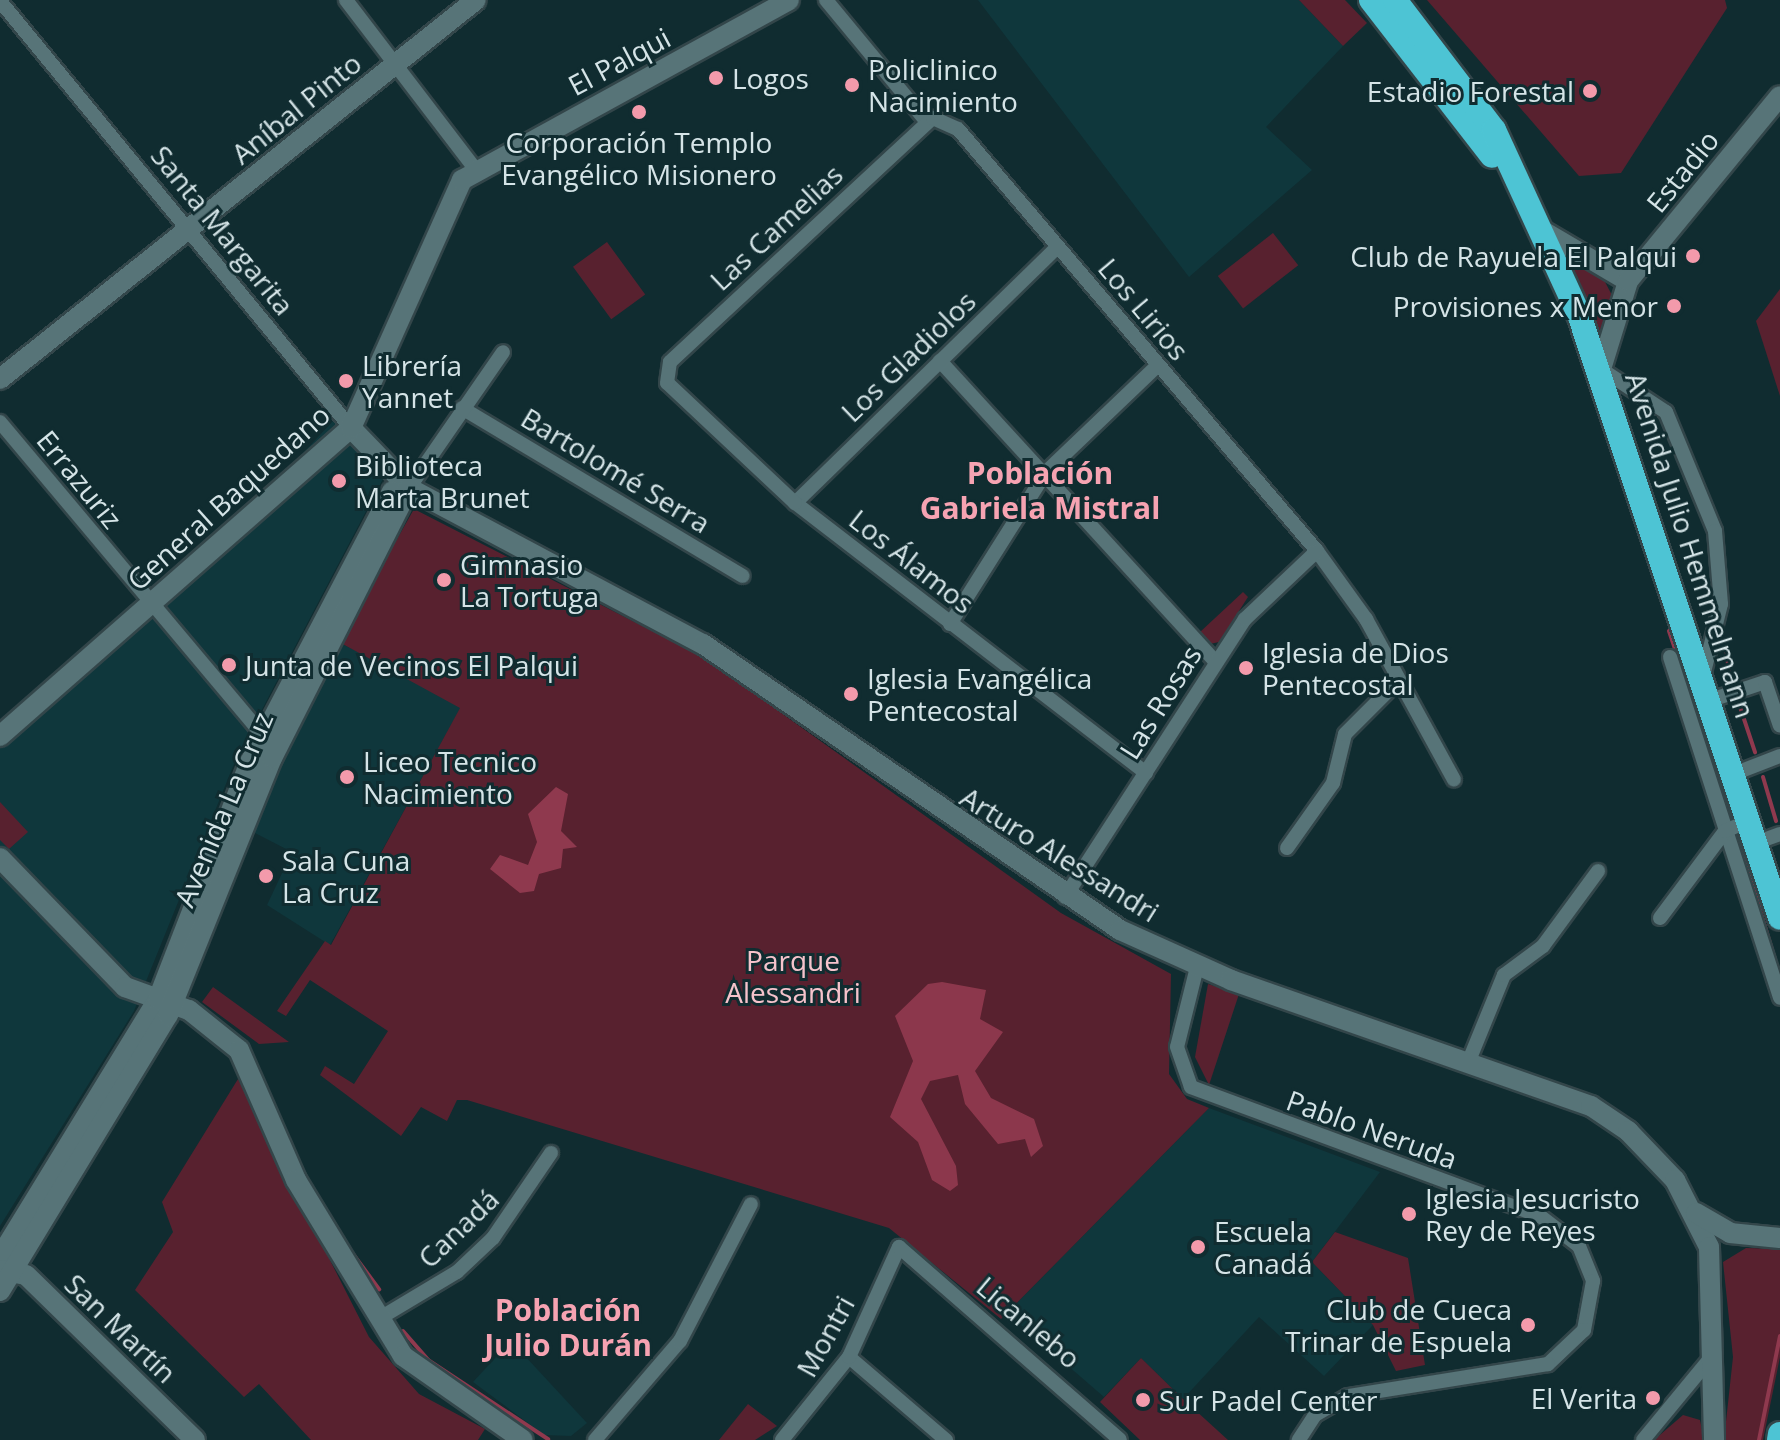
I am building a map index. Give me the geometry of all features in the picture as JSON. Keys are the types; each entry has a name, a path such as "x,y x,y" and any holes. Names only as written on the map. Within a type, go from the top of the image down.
{"highway":[{"name":"Avenida Julio Hemmelmann","path":"1371,0 1523,199"},
{"name":"Avenida Julio Hemmelmann","path":"1395,0 1494,130 1601,369 1755,831 1780,918"},
{"path":"1779,1440 1780,1434"}],"street":[{"path":"346,0 475,169"},
{"name":"Aníbal Pinto","path":"0,379 476,0"},
{"name":"El Palqui","path":"475,169 789,0"},
{"path":"826,0 926,121"},
{"name":"Santa Margarita","path":"0,1 187,232 351,428 404,484"},
{"name":"Estadio","path":"1601,369 1628,281 1780,96"},
{"name":"Los Lirios","path":"926,121 952,123 1317,551 1399,680 1454,780"},
{"name":"Las Camelias","path":"665,373 926,121"},
{"name":"General Baquedano","path":"0,736 351,428 447,205 475,169"},
{"path":"1538,228 1628,281"},
{"name":"Los Gladiolos","path":"795,503 1057,247"},
{"name":"Avenida La Cruz","path":"0,1291 4,1266 167,1001 270,743 404,484 503,352"},
{"path":"940,361 1046,472 1215,661"},
{"path":"950,624 1046,472 1158,365"},
{"path":"1601,369 1666,412 1715,531 1721,604 1703,676"},
{"name":"Los Álamos","path":"665,373 673,390 795,503 1146,773"},
{"name":"Bartolomé Serra","path":"462,408 743,576"},
{"name":"Errazuriz","path":"0,422 149,606 270,743"},
{"name":"Arturo Alessandri","path":"404,484 703,644 1065,897 1197,967 1468,1063 1610,1118 1661,1162 1696,1213 1709,1247 1717,1350 1714,1440"},
{"name":"Las Rosas","path":"1065,897 1245,619 1317,551"},
{"path":"1670,657 1755,831 1780,998"},
{"path":"1287,848 1333,783 1345,734 1399,680"},
{"path":"1711,700 1765,682 1780,726"},
{"path":"1736,773 1780,756"},
{"path":"1660,918 1755,831"},
{"path":"0,858 125,987 167,1001 239,1050 296,1180 380,1318 418,1369 523,1440"},
{"path":"1468,1063 1504,975 1543,946 1598,871"},
{"name":"Pablo Neruda","path":"1197,967 1177,1047 1191,1087 1540,1216 1579,1246 1593,1281 1584,1330 1548,1364 1348,1396 1315,1415 1299,1440"},
{"name":"Canadá","path":"380,1318 447,1279 493,1238 551,1153"},
{"path":"595,1440 680,1341 751,1204"},
{"name":"Arturo Alessandri","path":"1696,1213 1730,1233 1780,1238"},
{"path":"1709,1247 1730,1233"},
{"name":"Montri","path":"782,1440 849,1357 899,1247"},
{"name":"Licanlebo","path":"899,1247 1120,1440"},
{"name":"San Martín","path":"4,1266 195,1440"},
{"path":"1643,1440 1681,1399 1717,1350"},
{"path":"849,1357 946,1440"},
{"path":"1681,1399 1716,1399"}],"shaded area":[{"path":"978,0 1299,0 1343,46 1266,127 1312,170 1189,277"},
{"path":"347,406 394,458 236,759 134,1011 0,1226 0,724 290,467"},
{"name":"Liceo Tecnico Nacimiento","path":"339,642 461,707 330,945 267,905 292,852 253,832 295,723"},
{"path":"556,787 568,794 561,831 577,847 563,849 561,868 539,874 534,891 520,893 490,869 500,855 528,865 537,842 528,814"},
{"path":"942,982 986,990 980,1019 1003,1032 975,1071 991,1098 1034,1119 1043,1146 1031,1157 1025,1139 998,1144 965,1104 958,1075 930,1081 921,1099 956,1166 958,1185 950,1191 932,1180 918,1142 890,1117 913,1061 895,1016 928,984"},
{"name":"Escuela Canadá","path":"1209,1108 1380,1172 1312,1262 1373,1325 1324,1376 1259,1317 1183,1399 1141,1358 1104,1397 1007,1313"},
{"path":"511,1341 587,1423 571,1436 544,1435 473,1382"}],"green space":[{"path":"1299,0 1345,0 1367,23 1343,46"},
{"name":"Estadio Forestal","path":"1427,0 1725,0 1727,8 1621,173 1579,176"},
{"path":"1273,233 1298,265 1243,308 1218,276"},
{"path":"607,242 645,295 611,319 573,267"},
{"path":"1556,253 1604,280 1615,301 1604,344"},
{"path":"1780,289 1780,396 1756,321"},
{"name":"Parque Alessandri","path":"414,509 703,657 1061,913 1171,974 1169,1074 1187,1099 1209,1108 1001,1319 889,1228 467,1100 457,1100 447,1121 421,1107 401,1136 320,1075 325,1066 354,1084 388,1031 310,980 286,1016 277,1011 325,941 331,945 460,708 339,642"},
{"path":"1243,592 1248,597 1219,642 1210,644 1200,632"},
{"path":"0,802 28,832 9,849 0,840"},
{"path":"1208,984 1239,994 1209,1085 1195,1057"},
{"path":"213,987 289,1042 259,1044 202,1002"},
{"path":"238,1079 369,1337 419,1394 485,1429 478,1440 311,1440 259,1384 244,1397 135,1290 173,1232 162,1202"},
{"path":"1335,1232 1408,1258 1425,1365 1396,1371 1373,1325 1312,1262"},
{"path":"1746,1248 1780,1249 1780,1357 1763,1440 1724,1440 1733,1357 1723,1262"},
{"name":"Sur Padel Center","path":"1141,1358 1228,1440 1140,1440 1100,1402"},
{"path":"748,1404 777,1426 755,1440 719,1440"},
{"path":"1683,1415 1700,1420 1704,1440 1654,1440"}],"waterway":[{"path":"1669,631 1732,818"},
{"path":"1726,648 1730,679"},
{"path":"1739,704 1755,752"},
{"path":"1763,777 1776,821"},
{"path":"1737,835 1775,959"},
{"path":"353,1254 379,1289"},
{"path":"403,1331 428,1360 548,1439"},
{"path":"1759,1440 1780,1336"}],"place":[{"name":"Logos","path":"716,78"},
{"name":"Policlinico Nacimiento","path":"852,85"},
{"name":"Estadio Forestal","path":"1590,91"},
{"name":"Corporación Templo Evangélico Misionero","path":"639,112"},
{"name":"Club de Rayuela El Palqui","path":"1693,256"},
{"name":"Provisiones x Menor","path":"1674,306"},
{"name":"Librería Yannet","path":"346,381"},
{"name":"Biblioteca Marta Brunet","path":"339,481"},
{"name":"Gimnasio La Tortuga","path":"444,580"},
{"name":"Junta de Vecinos El Palqui","path":"229,665"},
{"name":"Iglesia de Dios Pentecostal","path":"1246,668"},
{"name":"Iglesia Evangélica Pentecostal","path":"851,694"},
{"name":"Liceo Tecnico Nacimiento","path":"347,777"},
{"name":"Sala Cuna La Cruz","path":"266,876"},
{"name":"Iglesia Jesucristo Rey de Reyes","path":"1409,1214"},
{"name":"Escuela Canadá","path":"1198,1247"},
{"name":"Club de Cueca Trinar de Espuela","path":"1528,1325"},
{"name":"El Verita","path":"1653,1398"},
{"name":"Sur Padel Center","path":"1143,1400"}],"district":[{"name":"Población Gabriela Mistral","path":"1040,490"},
{"name":"Población Julio Durán","path":"568,1327"}]}
